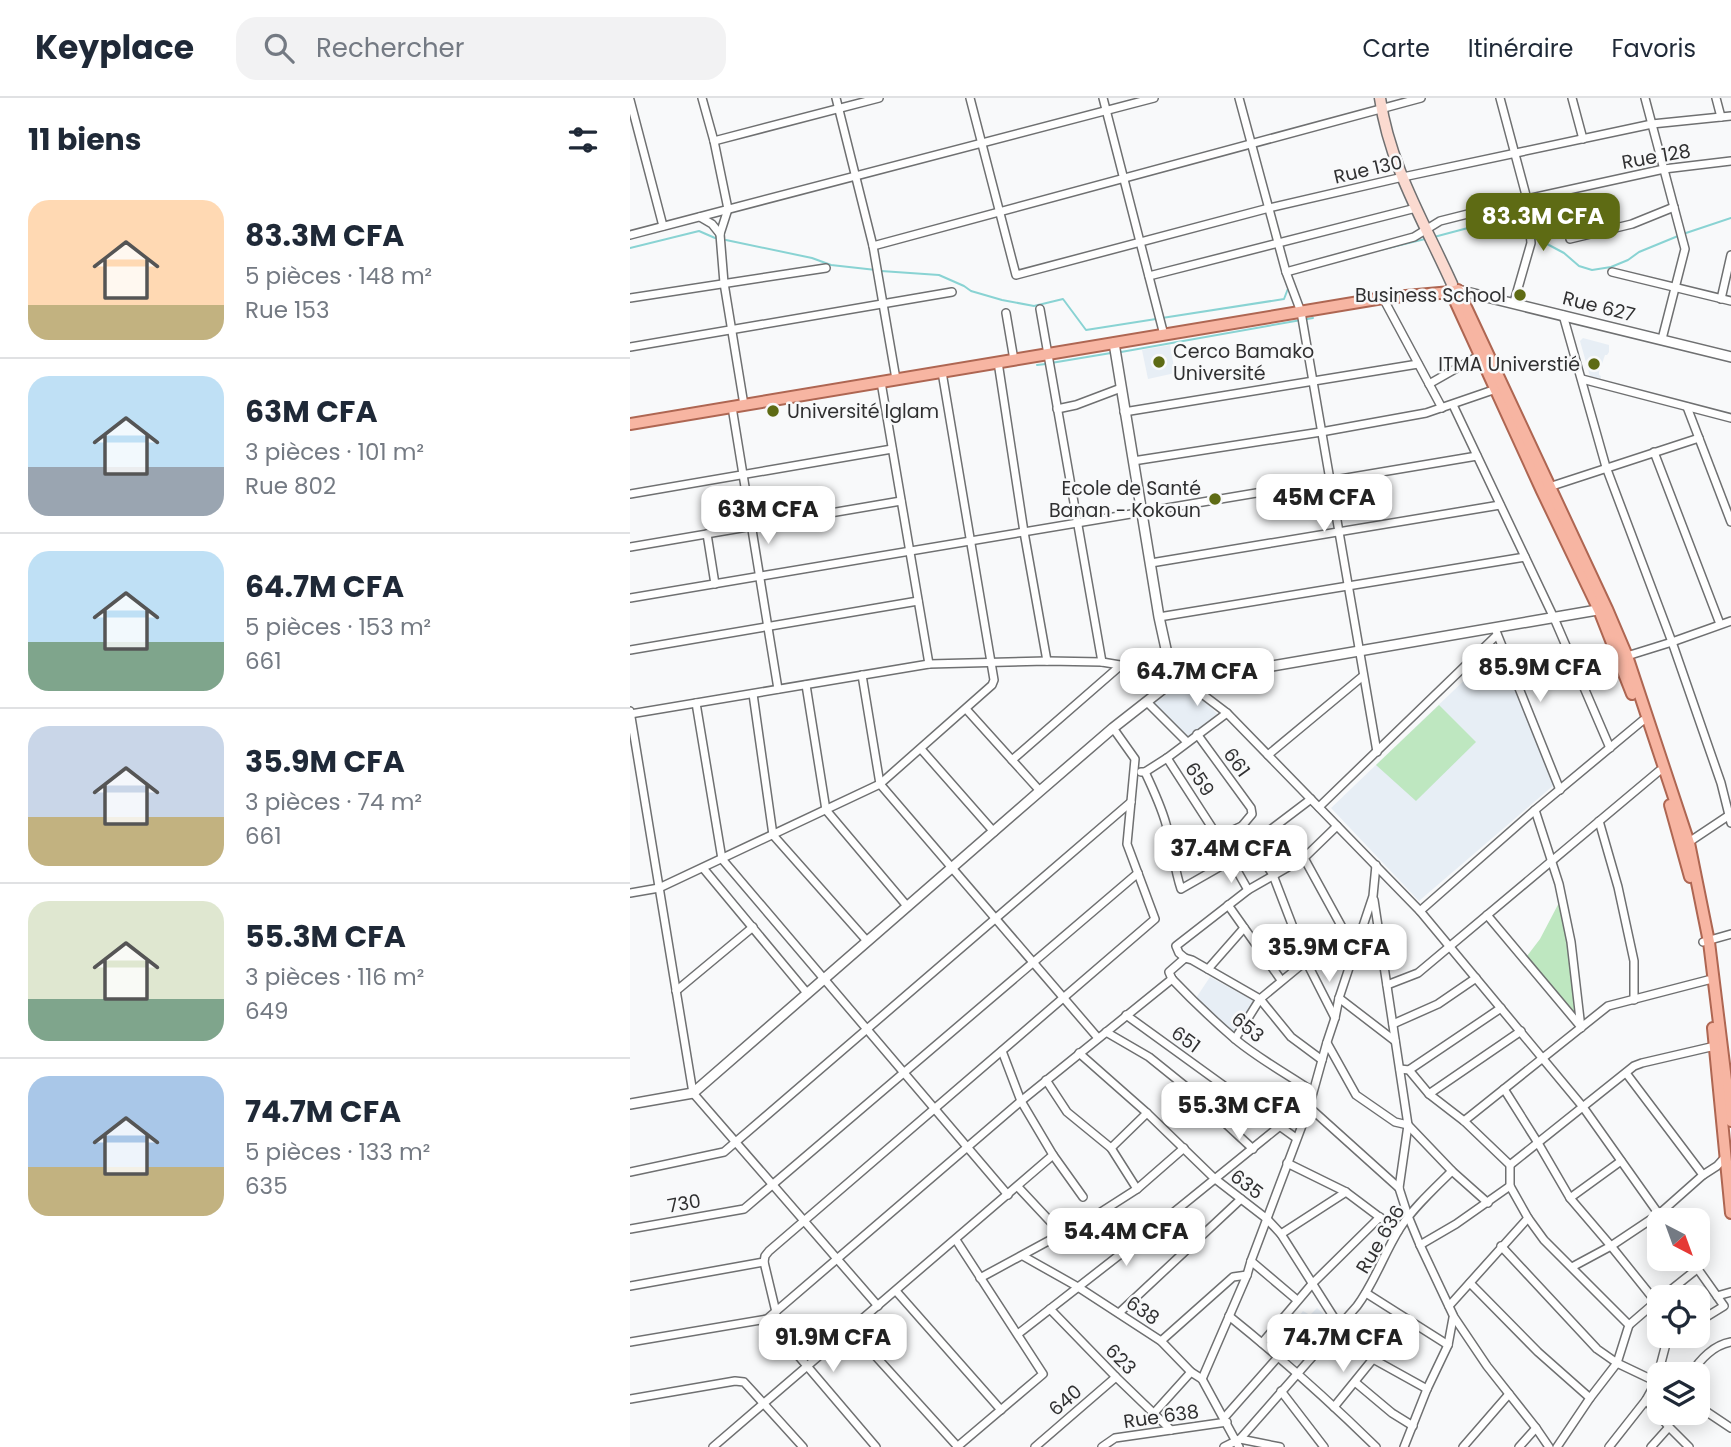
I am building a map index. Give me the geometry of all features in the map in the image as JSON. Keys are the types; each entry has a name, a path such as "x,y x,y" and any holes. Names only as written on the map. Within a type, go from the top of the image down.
{"main road":[{"path":"1381,103 1403,177 1416,208 1603,609 1645,720 1686,844 1728,1071 1731,1118"},
{"path":"630,424 1454,288"},
{"path":"1454,288 1480,355 1500,387"},
{"path":"1645,720 1659,771 1686,844"},
{"path":"1706,942 1731,1213"}],"street":[{"path":"702,98 728,209 720,234 724,283 744,405"},
{"path":"836,98 873,246 896,379"},
{"path":"714,141 879,98"},
{"path":"970,98 1000,212"},
{"path":"1103,98 1164,335"},
{"path":"630,235 1154,98"},
{"path":"1239,98 1286,272 1301,312 1377,752"},
{"path":"873,246 1252,144 1381,103 1421,98"},
{"path":"1500,98 1527,199 1531,243 1514,302"},
{"path":"1572,98 1583,139"},
{"path":"1645,98 1685,249 1662,339"},
{"path":"1716,98 1721,117"},
{"path":"630,100 663,226"},
{"name":"Rue 130","path":"1000,212 1017,275 1269,208 1403,177 1652,124 1731,117"},
{"name":"Rue 128","path":"1286,272 1428,234 1440,221 1527,199 1664,169 1731,161"},
{"path":"1570,239 1632,224 1674,207"},
{"path":"1149,275 1416,208"},
{"path":"699,217 712,224 720,234"},
{"path":"1721,299 1731,255"},
{"path":"630,298 826,268"},
{"path":"1612,272 1731,301"},
{"name":"Rue 627","path":"1454,288 1731,357"},
{"path":"630,347 952,292"},
{"path":"1383,298 1442,408"},
{"path":"1040,309 1102,662"},
{"path":"1006,313 1014,360"},
{"path":"1563,314 1606,467 1672,642 1721,783 1730,817 1686,844"},
{"path":"1114,343 1159,617 1173,681"},
{"path":"1429,384 1480,355"},
{"path":"998,362 1047,661"},
{"path":"1124,412 1418,364"},
{"path":"630,893 659,888 880,784 992,685 942,372"},
{"path":"1582,379 1731,418"},
{"path":"881,382 929,664"},
{"path":"1133,461 1426,413 1500,387"},
{"path":"1058,409 1083,403 1121,388"},
{"path":"1453,405 1554,618 1610,748"},
{"path":"732,407 778,690"},
{"path":"1687,407 1731,522"},
{"path":"1546,489 1699,438"},
{"path":"630,494 892,449"},
{"path":"1654,452 1720,624"},
{"path":"630,598 1477,456"},
{"path":"630,547 901,501"},
{"path":"1151,563 1500,505"},
{"path":"707,534 715,584"},
{"path":"1159,617 1525,557"},
{"path":"630,650 918,601"},
{"path":"878,1306 692,1093 630,713 929,664 1102,662 1156,671 1173,681 1185,681 1496,631 1603,609"},
{"path":"1577,676 1623,657 1731,621"},
{"path":"1319,807 1496,631"},
{"path":"1496,631 1560,790"},
{"path":"1012,760 1120,666"},
{"path":"862,675 880,784 1098,1038"},
{"path":"1268,755 1363,676"},
{"path":"630,1104 692,1093 1113,728 1173,681"},
{"path":"1185,681 1227,713 1420,911 1583,1107 1655,1208"},
{"path":"806,685 826,810 907,906"},
{"path":"753,694 772,835 867,941"},
{"path":"1147,702 1186,743"},
{"path":"696,703 722,859 1008,1195"},
{"path":"966,709 1040,791"},
{"path":"1134,771 1145,772 1227,713"},
{"path":"1420,911 1535,810 1645,720"},
{"path":"776,1312 764,1262 769,1251 1155,919 1128,844 1135,759 1113,728"},
{"name":"661","path":"1197,734 1251,808 1252,814 1242,826"},
{"path":"921,749 993,832"},
{"name":"659","path":"1167,758 1218,837 1248,890"},
{"path":"1387,985 1418,973 1659,771"},
{"path":"1145,772 1166,821 1181,889 1230,861"},
{"path":"1721,783 1731,778"},
{"path":"1253,843 1311,799"},
{"path":"630,1172 724,1153 1131,802"},
{"path":"1535,810 1559,884 1571,942 1581,1028"},
{"path":"1599,821 1618,887 1634,961 1634,1000"},
{"path":"1218,837 1242,826 1253,843 1273,875 1306,961 1335,1018"},
{"path":"1322,1060 1290,1037 1259,999 1179,953 1176,946 1248,890 1304,858 1337,826"},
{"path":"1304,858 1355,951"},
{"path":"1280,1447 1238,1442 1202,1379 1247,1275 1309,1107 1339,998 1373,896 1376,866"},
{"path":"703,868 807,993"},
{"path":"772,1184 1138,873"},
{"path":"1373,896 1395,1041 1405,1070 1408,1125 1399,1188 1420,1245 1454,1317 1487,1366 1549,1447"},
{"path":"1228,905 1281,980"},
{"path":"1487,915 1581,1028"},
{"path":"676,991 753,928"},
{"path":"1208,969 1244,928"},
{"path":"1706,942 1731,934"},
{"path":"630,1342 767,1320 1021,1101 1172,979 1169,972 1189,959"},
{"path":"1235,1039 1259,999 1306,961"},
{"path":"1394,1024 1438,1004 1476,978"},
{"name":"653","path":"1172,979 1235,1039 1312,1091"},
{"path":"1464,1121 1608,1006 1708,980"},
{"path":"1339,998 1395,1041"},
{"path":"1405,1070 1501,1007"},
{"name":"651","path":"1126,1015 1296,1138"},
{"path":"1429,1094 1521,1031"},
{"path":"1106,1032 1149,1057 1253,1149"},
{"path":"1327,1042 1356,1095 1395,1122 1408,1125 1452,1171 1488,1203"},
{"path":"1510,1165 1642,1063 1715,1046"},
{"path":"1002,1051 1021,1101 1053,1155 1083,1197"},
{"name":"635","path":"1079,1053 1147,1113 1214,1178 1267,1219 1281,1234 1340,1327 1373,1359 1427,1389"},
{"path":"1405,1070 1510,1165 1510,1186 1544,1240 1629,1325"},
{"path":"1626,1073 1703,1175"},
{"path":"1046,1080 1067,1112 1111,1148 1137,1189"},
{"path":"1504,1089 1570,1198 1647,1286"},
{"path":"1309,1107 1399,1188"},
{"path":"1111,1148 1147,1113"},
{"path":"1018,1334 1280,1126"},
{"path":"981,1278 1098,1214 1137,1189 1184,1148"},
{"path":"713,1447 1053,1155"},
{"path":"1670,1208 1726,1156"},
{"path":"1570,1198 1621,1161"},
{"path":"1287,1163 1346,1192 1398,1231"},
{"name":"Rue 636","path":"1224,1447 1238,1442 1340,1327 1366,1293 1408,1216 1452,1171"},
{"name":"730","path":"630,1229 744,1209 772,1184"},
{"path":"1420,1245 1488,1203 1510,1186"},
{"path":"1018,1187 1062,1234"},
{"path":"1281,1234 1346,1192"},
{"path":"1119,1313 1241,1199"},
{"path":"1262,1343 1297,1300 1380,1217"},
{"path":"1449,1306 1528,1218"},
{"path":"1572,1267 1647,1225"},
{"path":"851,1329 957,1447 1001,1410 1043,1374 956,1240"},
{"path":"1501,1246 1597,1349 1617,1363 1647,1378"},
{"name":"638","path":"1023,1256 1078,1287 1161,1341 1202,1379"},
{"path":"1251,1261 1297,1300"},
{"path":"630,1286 764,1262"},
{"path":"1677,1285 1695,1271"},
{"path":"1699,1271 1724,1306 1710,1315"},
{"path":"1161,1341 1233,1277 1247,1275"},
{"path":"1470,1283 1538,1352 1590,1398"},
{"path":"895,1291 1001,1410"},
{"path":"1717,1296 1731,1292"},
{"path":"1366,1293 1448,1345"},
{"name":"623","path":"1051,1309 1171,1430"},
{"path":"1558,1447 1617,1363 1629,1325 1647,1309"},
{"path":"1229,1316 1376,1447"},
{"path":"1404,1447 1448,1345 1454,1317"},
{"path":"767,1320 876,1447"},
{"path":"1699,1362 1722,1343 1731,1342"},
{"path":"1226,1420 1278,1357"},
{"path":"1334,1407 1373,1359"},
{"path":"1154,1413 1191,1371"},
{"name":"640","path":"1035,1447 1116,1377"},
{"path":"630,1399 744,1382 803,1447"},
{"path":"1355,1382 1392,1413 1413,1426"},
{"path":"1281,1391 1324,1447"},
{"path":"1463,1447 1509,1394"},
{"path":"1609,1447 1646,1400 1689,1447"},
{"path":"1710,1414 1731,1427"},
{"name":"Rue 638","path":"1102,1447 1115,1438 1226,1420"},
{"path":"1651,1447 1669,1427"},
{"path":"1519,1447 1536,1428"}],"shaded area":[{"name":"ITMA Universtié","path":"1583,338 1609,345 1609,352 1605,355 1599,372 1600,382 1591,380 1580,341"},
{"name":"Cerco Bamako Université","path":"1170,345 1175,373 1148,379 1142,350"},
{"path":"1499,647 1555,784 1419,901 1331,808"},
{"path":"1170,692 1198,694 1218,715 1186,740 1153,704"},
{"path":"1210,977 1256,1002 1234,1037 1196,998"},
{"path":"1317,1308 1324,1314 1311,1326 1299,1316 1303,1311 1310,1315"},
{"path":"1281,1326 1298,1342 1284,1358 1265,1343"}],"green space":[{"path":"1439,705 1476,742 1416,801 1376,765"},
{"path":"1562,897 1581,1028 1524,960 1540,939"}],"waterway":[{"path":"1434,237 1499,218 1527,233"},
{"path":"1683,234 1731,218"},
{"path":"630,248 699,231 715,238"},
{"path":"1532,236 1564,253 1579,266 1592,270 1611,267 1678,236"},
{"path":"1380,250 1425,239"},
{"path":"726,240 812,258 831,265 876,270"},
{"path":"881,271 939,275 971,291 1034,306 1063,299 1086,330 1156,319"},
{"path":"1162,318 1284,299 1289,286"},
{"path":"1307,319 1313,318"},
{"path":"1121,352 1301,320"},
{"path":"1051,363 1111,353"},
{"path":"1037,365 1046,364"}],"place":[{"name":"Business School","path":"1520,295"},
{"name":"Cerco Bamako Université","path":"1159,362"},
{"name":"ITMA Universtié","path":"1594,364"},
{"name":"Université Iglam","path":"773,411"},
{"name":"Ecole de Santé Banan - Kokoun","path":"1215,499"}]}
